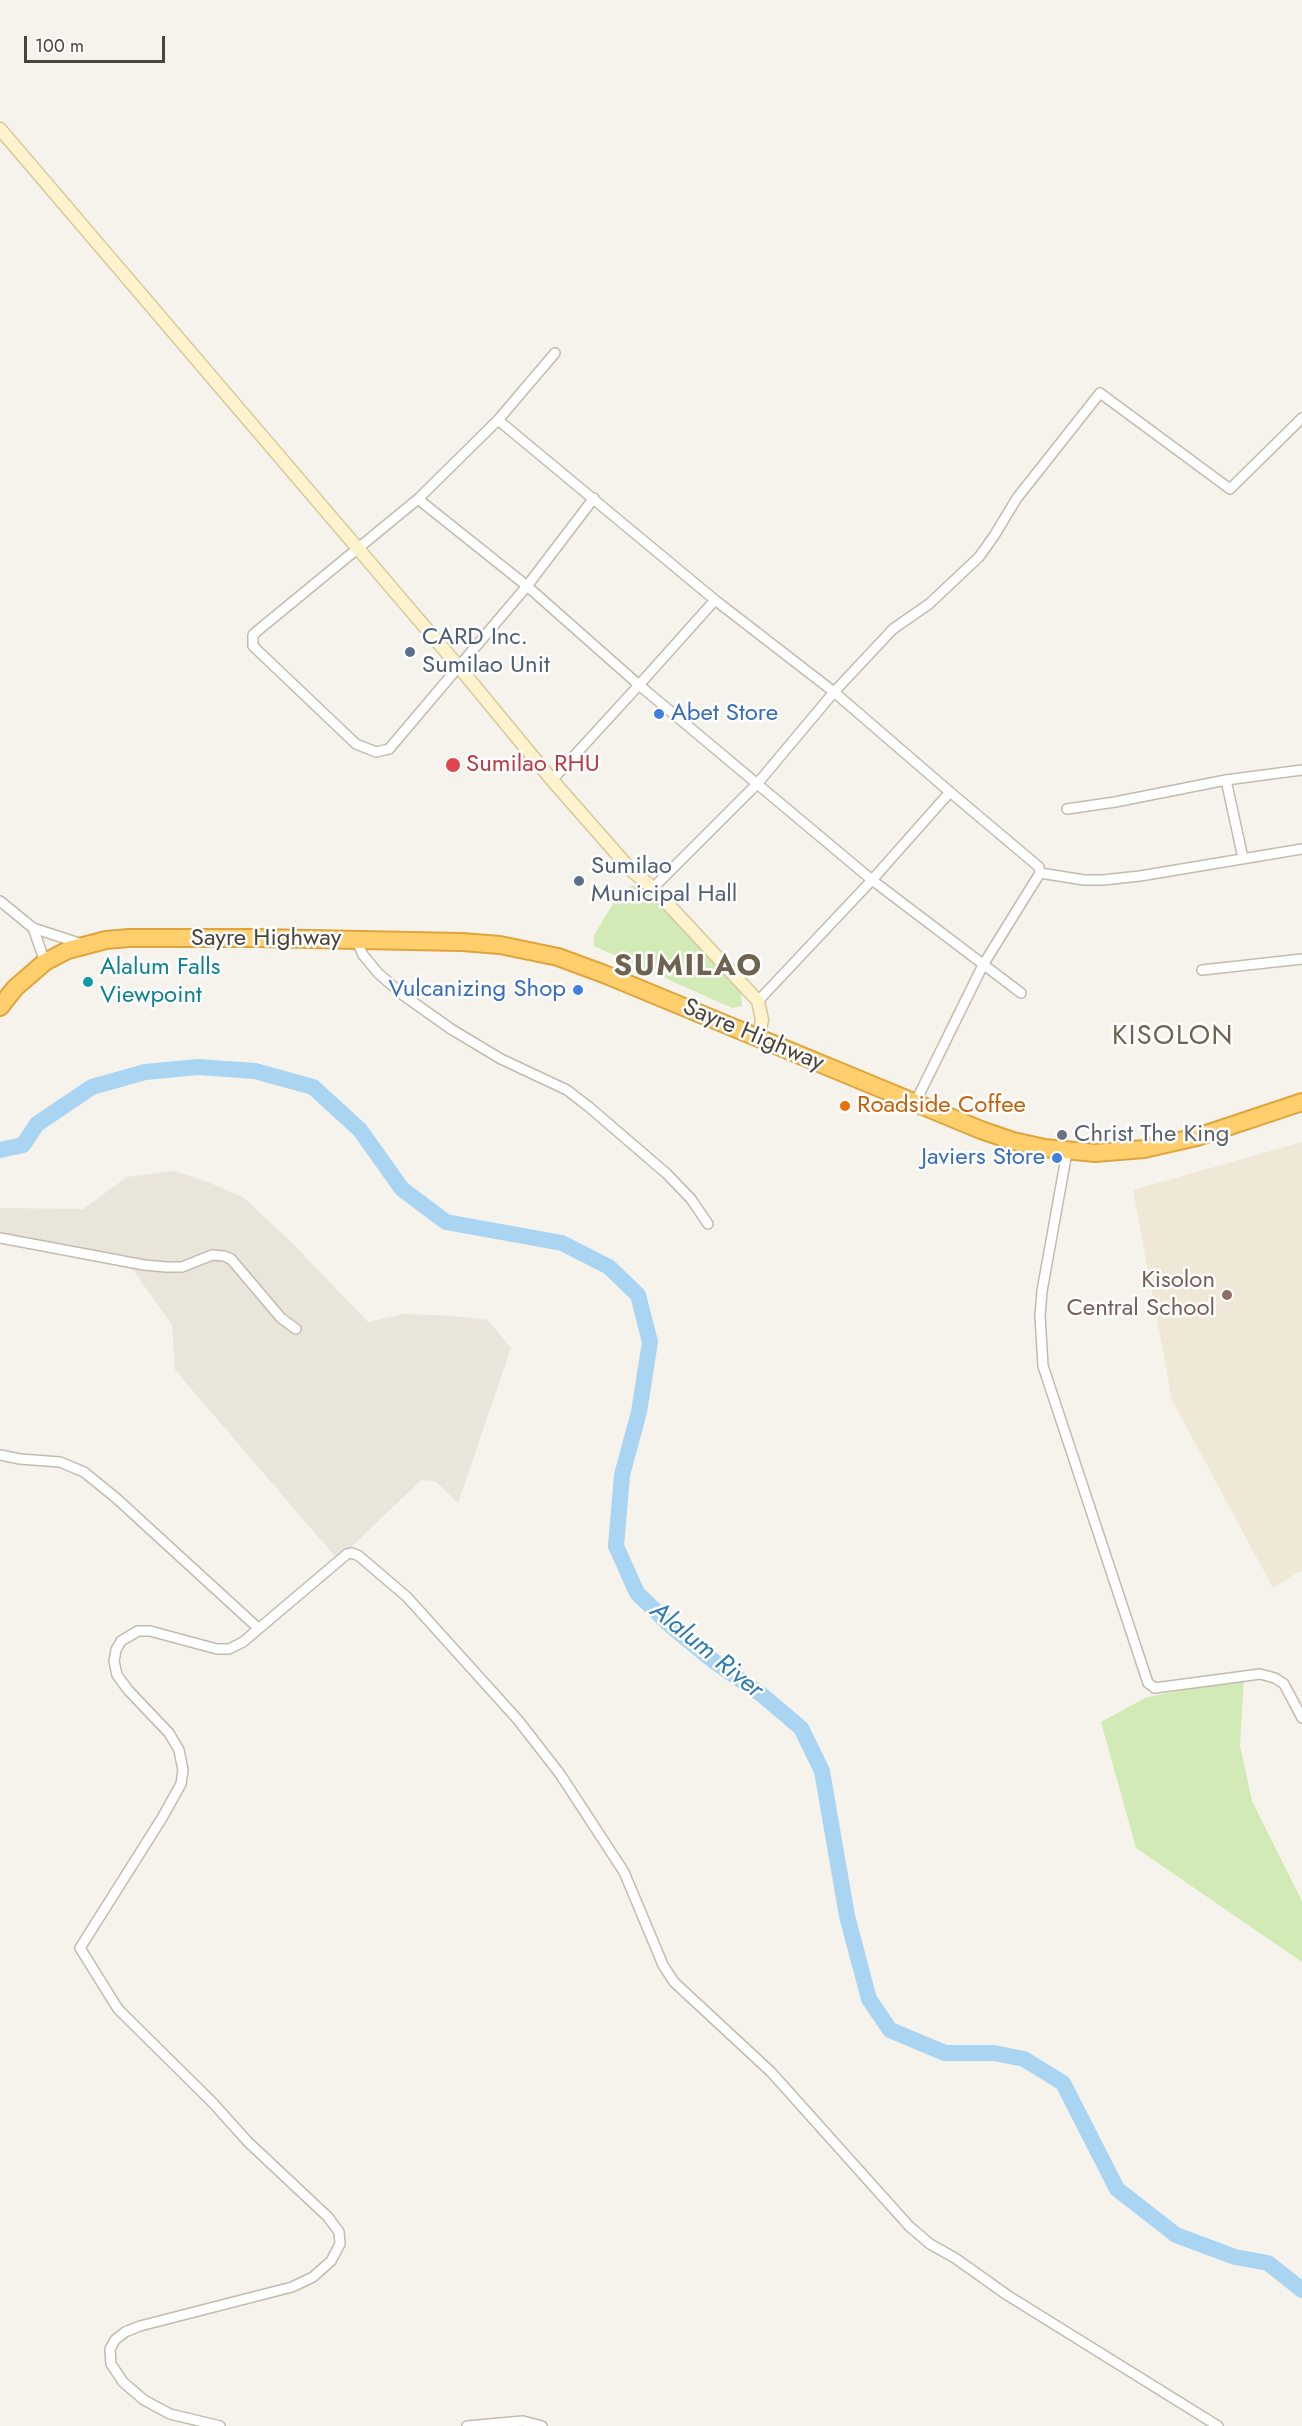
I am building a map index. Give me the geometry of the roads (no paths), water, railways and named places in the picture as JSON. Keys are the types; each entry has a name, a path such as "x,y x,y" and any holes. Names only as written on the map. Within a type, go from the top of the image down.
{"highway":[{"name":"Sayre Highway","path":"0,1007 15,988 45,962 68,950 129,938 462,942 536,951 604,974 915,1103 1013,1141 1067,1152 1124,1152 1171,1144 1302,1102"}],"street":[{"path":"0,129 459,667 552,780 631,870 653,888 758,1001 762,1020 758,1038"},
{"path":"555,353 498,420 418,499 256,632 253,635 254,646 356,744 376,752 389,750 527,586 594,498"},
{"path":"653,888 757,784 834,692 893,629 929,604 979,557 1017,498 1100,393 1230,489 1302,418"},
{"path":"498,420 715,600 834,692 1039,867 1040,873 983,965 915,1103"},
{"path":"418,499 527,586 639,686 873,880 1021,993"},
{"path":"552,780 715,600"},
{"path":"1068,809 1226,780 1302,770"},
{"path":"1226,780 1243,858"},
{"path":"758,1001 873,880 950,792"},
{"path":"1040,873 1063,878 1103,880 1302,849"},
{"path":"0,901 33,928 52,936 88,945"},
{"path":"33,928 45,962"},
{"path":"356,939 363,955 378,973 441,1023 501,1059 567,1090 589,1107 667,1174 691,1199 708,1224"},
{"path":"1202,970 1302,959"},
{"path":"1067,1152 1042,1291 1040,1316 1043,1366 1148,1683 1155,1688 1260,1674 1275,1678 1284,1684 1302,1718"},
{"path":"0,1238 144,1265 166,1267 182,1267 212,1256 224,1256 231,1259 280,1318 296,1329"},
{"path":"0,1455 60,1462 84,1472 116,1498 258,1628"},
{"path":"220,2426 170,2414 144,2400 123,2382 111,2364 110,2349 115,2340 124,2332 140,2326 292,2287 313,2277 331,2261 340,2244 339,2232 328,2217 248,2142 213,2103 118,2009 80,1948 162,1818 181,1784 183,1770 179,1750 169,1733 117,1675 114,1661 116,1650 129,1635 138,1631 150,1631 217,1649 229,1649 243,1642 346,1554 359,1556 407,1597 518,1720 560,1774 624,1872 663,1965 674,1982 771,2072 909,2226 930,2244 956,2258 1007,2295 1218,2426"},
{"path":"467,2426 523,2421 542,2426"}],"waterway":[{"name":"Alalum River","path":"0,1150 23,1145 37,1124 92,1087 145,1072 198,1067 255,1071 313,1087 360,1130 402,1189 446,1222 562,1243 609,1267 638,1295 650,1342 639,1412 622,1475 616,1546 637,1593 671,1626 715,1662 762,1695 801,1728 822,1771 847,1916 869,1999 890,2030 945,2053 994,2053 1024,2059 1063,2083 1117,2189 1176,2235 1235,2257 1268,2263 1302,2290"}],"place":[{"name":"CARD Inc. Sumilao Unit","path":"410,652"},
{"name":"Abet Store","path":"659,714"},
{"name":"Sumilao RHU","path":"453,765"},
{"name":"Sumilao Municipal Hall","path":"579,881"},
{"name":"Alalum Falls Viewpoint","path":"88,982"},
{"name":"Vulcanizing Shop","path":"578,990"},
{"name":"Roadside Coffee","path":"845,1106"},
{"name":"Christ The King","path":"1062,1135"},
{"name":"Javiers Store","path":"1057,1158"},
{"name":"Kisolon Central School","path":"1227,1295"}],"district":[{"name":"SUMILAO","path":"688,968"},
{"name":"KISOLON","path":"1173,1037"}]}
